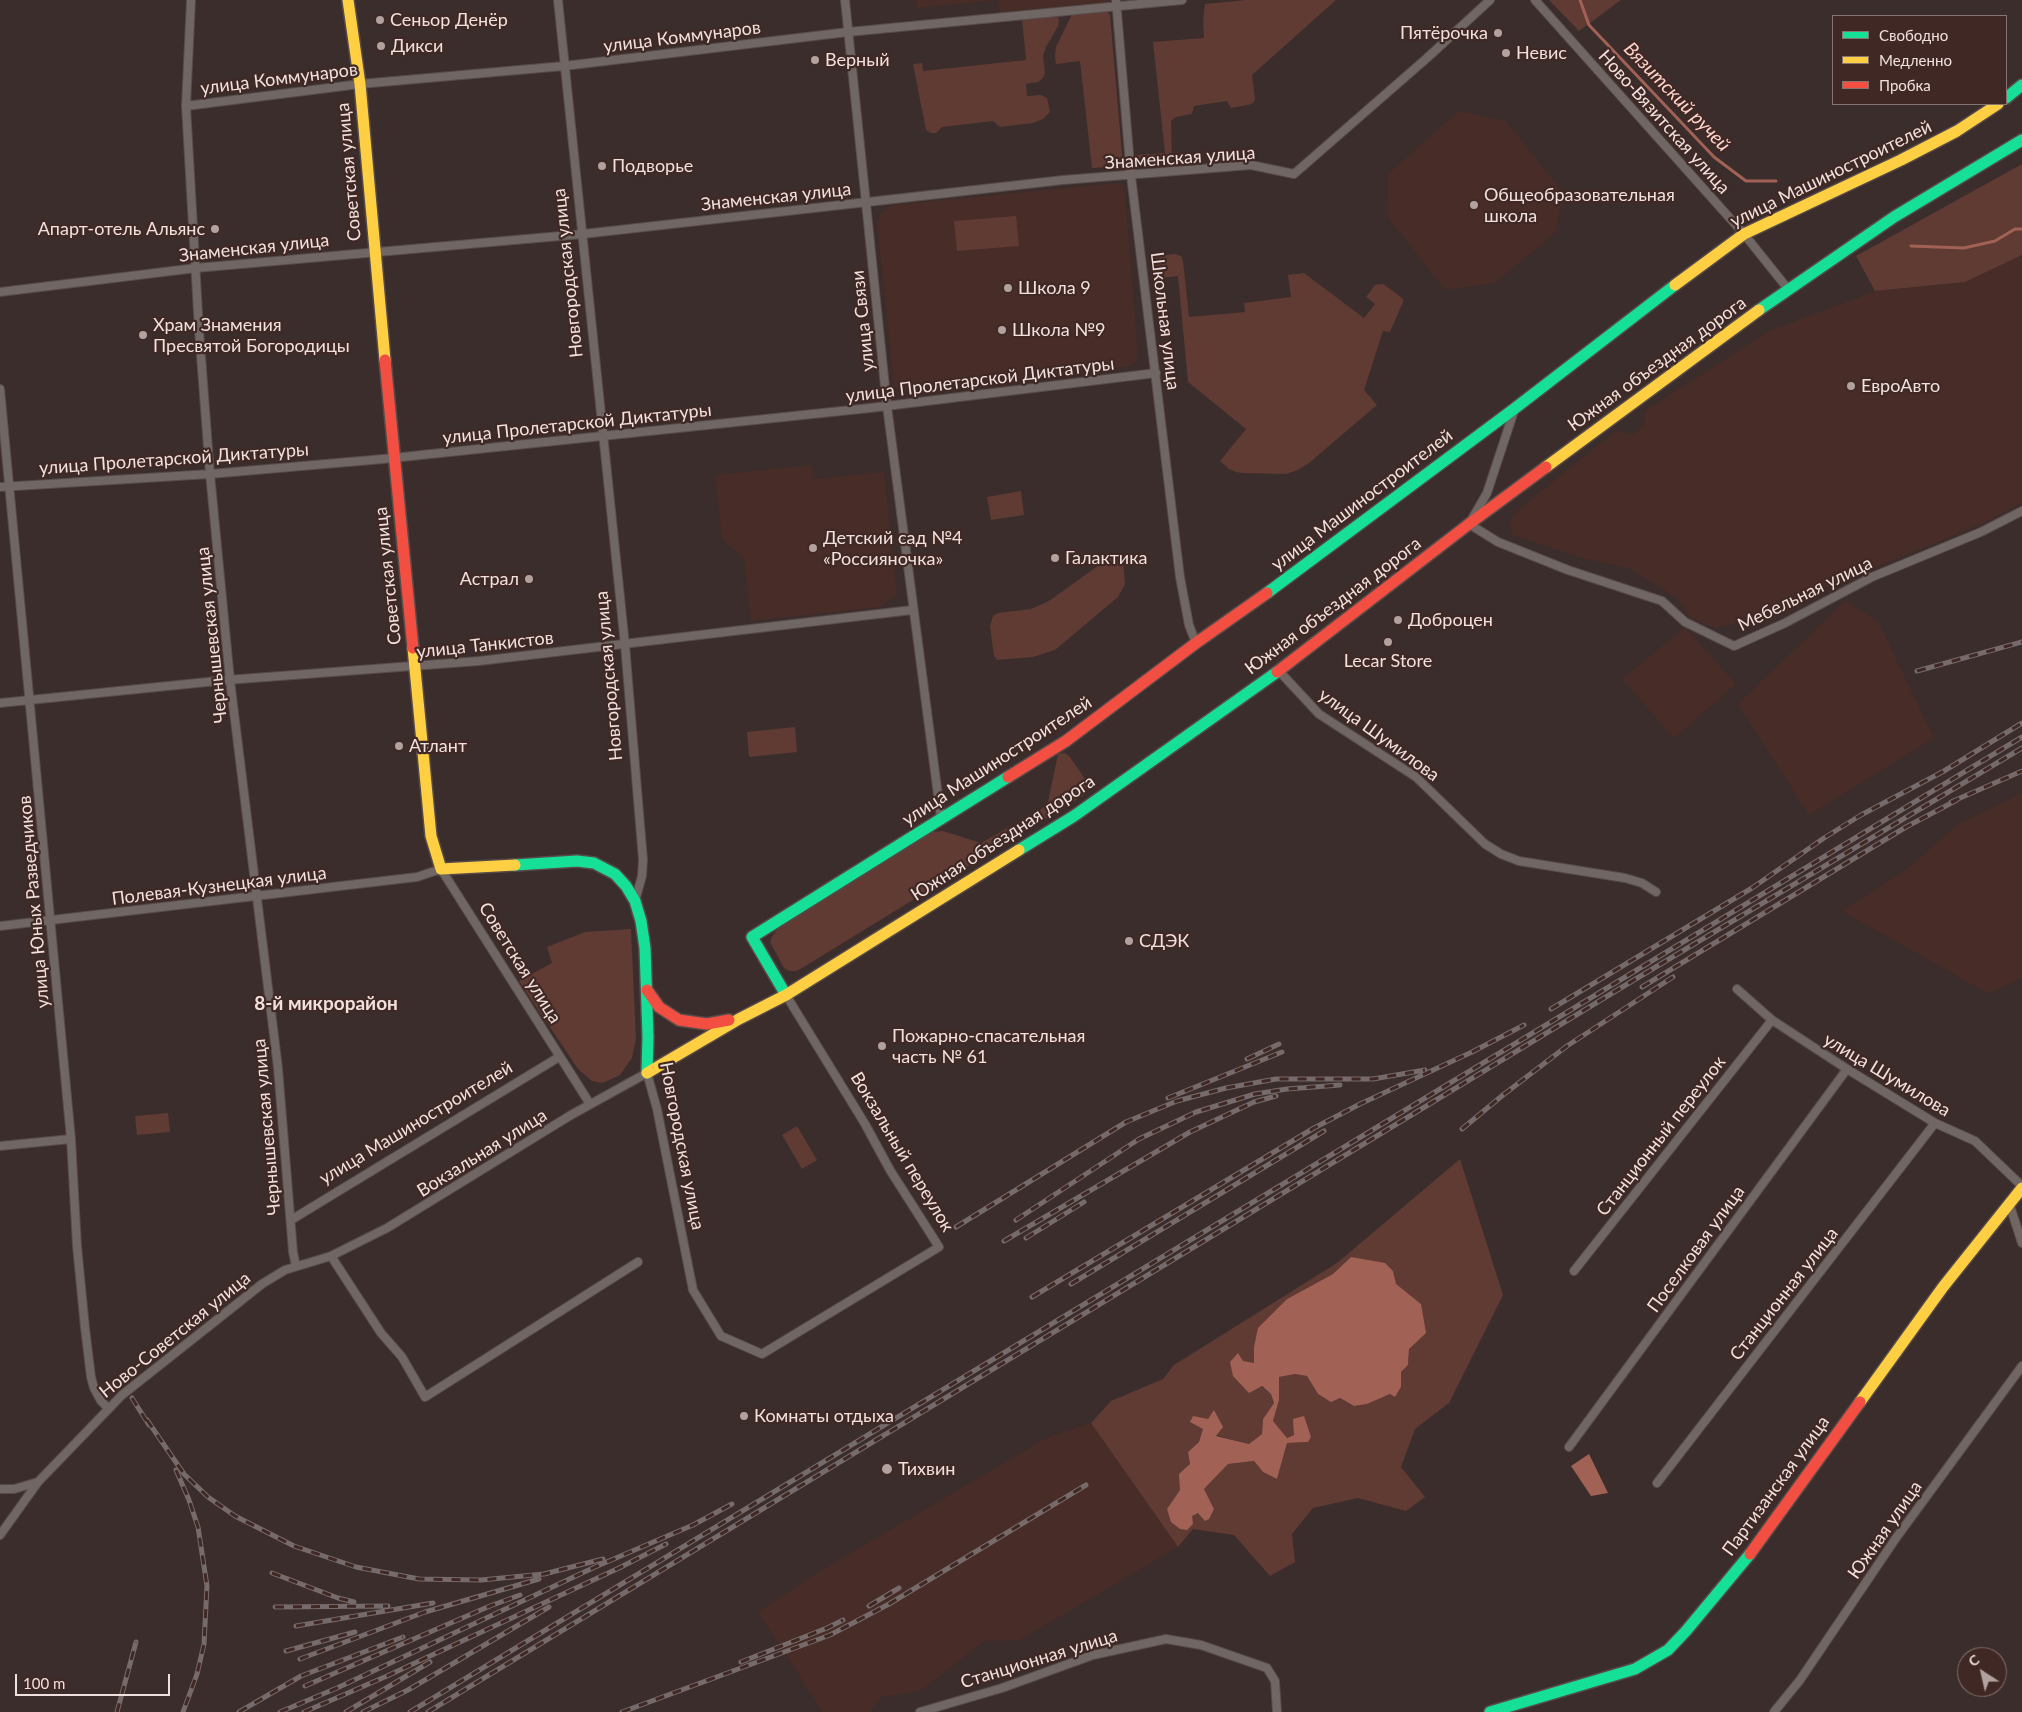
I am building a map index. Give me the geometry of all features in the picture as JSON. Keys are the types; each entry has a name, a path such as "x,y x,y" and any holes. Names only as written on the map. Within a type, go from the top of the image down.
{"main road":[{"name":"Советская улица","path":"348,0 360,84 374,252 431,836 441,869"},
{"path":"2007,97 2022,85"},
{"name":"улица Машиностроителей","path":"752,936 1066,741 1514,409 1647,305 1744,234 1901,160 1956,131 1996,105"},
{"name":"Южная объездная дорога","path":"646,1073 739,1018 786,995 1074,816 1279,671 1469,524 1788,289 1894,217 2022,140"},
{"path":"441,869 577,861 594,863 615,874 636,901"},
{"name":"Новгородская улица","path":"636,901 645,948 647,988 646,1073"},
{"name":"Вокзальный переулок","path":"752,936 786,995"},
{"path":"647,988 660,1007 679,1020 707,1024 739,1018"},
{"name":"Партизанская улица","path":"1490,1712 1635,1669 1668,1650 1748,1556 1943,1287 2022,1187"}],"street":[{"name":"Чернышевская улица","path":"191,0 186,106 210,474 230,680 278,1068 293,1252 296,1266"},
{"name":"Новгородская улица","path":"558,0 625,645 643,860 642,876 636,901"},
{"name":"улица Связи","path":"845,0 887,406 912,610 941,818"},
{"name":"улица Коммунаров","path":"186,106 360,84 564,66 848,32 1116,3 1182,0"},
{"name":"Знаменская улица","path":"0,292 196,268 583,234 1063,180 1131,176 1251,164 1294,174 1427,58 1490,0"},
{"name":"Ново-Вязитская улица","path":"1535,0 1744,234 1788,289"},
{"name":"Школьная улица","path":"1116,3 1131,176 1180,577 1189,625 1196,643"},
{"name":"улица Пролетарской Диктатуры","path":"0,487 210,474 394,458 887,406 1156,373"},
{"name":"улица Юных Разведчиков","path":"0,389 72,1139 78,1246 91,1376 94,1388 101,1401 108,1408"},
{"path":"1469,524 1487,492 1514,409"},
{"name":"Мебельная улица","path":"1469,524 1498,542 1559,567 1662,601 1685,622 1734,646 1785,623 1872,577 1981,532 2022,512"},
{"name":"улица Танкистов","path":"0,703 230,680 414,667 625,645 912,610"},
{"name":"улица Шумилова","path":"1279,671 1319,714 1416,777 1486,844 1501,854 1519,860 1625,878 1642,883 1656,892"},
{"name":"Полевая-Кузнецкая улица","path":"0,926 417,877 441,869"},
{"name":"Советская улица","path":"441,869 590,1104"},
{"name":"улица Шумилова","path":"1737,989 1772,1020 1847,1069 1935,1123 1975,1141 2022,1187"},
{"name":"Вокзальный переулок","path":"721,1336 762,1354 939,1247 890,1170 865,1124 786,995"},
{"name":"Станционный переулок","path":"1574,1271 1772,1020"},
{"name":"улица Машиностроителей","path":"291,1220 559,1057"},
{"name":"Поселковая улица","path":"1569,1447 1847,1069"},
{"name":"Новгородская улица","path":"646,1073 657,1109 693,1290 721,1336"},
{"name":"Вокзальная улица","path":"331,1256 387,1228 590,1104 646,1073"},
{"name":"Станционная улица","path":"1657,1483 1935,1123"},
{"path":"0,1146 72,1139"},
{"path":"2009,1203 2022,1243"},
{"path":"331,1256 381,1333 402,1357 425,1397 638,1262"},
{"name":"Ново-Советская улица","path":"0,1534 38,1482 122,1394 226,1310 262,1284 285,1270 331,1256"},
{"name":"Южная улица","path":"1774,1712 1800,1680 1896,1538 2022,1366"},
{"path":"0,1489 14,1489 38,1482"},
{"name":"Станционная улица","path":"920,1712 965,1697 1002,1688 1093,1655 1166,1639 1201,1645 1267,1668 1275,1681 1277,1712"}],"shaded area":[{"path":"916,0 998,0 917,8"},
{"path":"998,0 1108,0 1109,2 1000,12"},
{"path":"1247,0 1336,0 1252,75 1255,99 1253,103 1231,108 1227,101 1194,106 1192,114 1176,117 1171,121 1171,163 1166,165 1139,166 1137,155 1165,153 1153,42 1204,38 1203,19 1205,4"},
{"path":"1549,0 1621,0 1579,31"},
{"path":"1107,11 1110,15 1123,166 1092,168 1080,61 1056,64 1055,56 1056,47 1072,14"},
{"path":"1052,15 1059,19 1058,26 1043,56 1045,73 1038,82 1026,84 1027,96 1041,95 1047,98 1050,112 1043,119 1033,123 1000,127 993,121 942,127 936,133 926,130 913,64 922,63 923,71 1026,60 1022,19"},
{"name":"Общеобразовательная школа","path":"1459,111 1506,121 1563,193 1556,232 1495,283 1445,290 1387,216 1388,174"},
{"path":"2022,164 2022,255 1965,282 1875,291 1856,256"},
{"name":"Школа 9","path":"1116,183 1123,186 1125,193 1138,353 1135,363 1127,367 904,391 897,389 894,384 877,224 881,213 893,205"},
{"path":"1016,216 1019,246 957,251 954,221"},
{"path":"1175,254 1181,256 1183,261 1189,317 1245,312 1244,303 1291,297 1288,275 1304,273 1364,318 1375,304 1366,297 1375,285 1383,284 1397,294 1403,299 1403,302 1390,332 1383,331 1364,390 1377,405 1309,463 1298,470 1286,474 1243,473 1229,469 1220,461 1246,429 1188,382 1178,276 1152,279 1150,261 1155,256"},
{"path":"2022,255 2022,503 1984,523 1829,586 1787,613 1714,628 1691,618 1676,597 1628,568 1582,558 1513,535 1509,524 1517,511 1617,430 1633,435 1644,425 1645,411 1769,331 1875,291 1965,282"},
{"name":"Детский сад №4 «Россияночка»","path":"812,465 813,479 884,472 897,595 880,607 751,621 744,558 722,539 715,475"},
{"path":"1021,491 1024,515 991,520 987,497"},
{"path":"1113,555 1119,555 1123,559 1125,584 1118,597 1055,650 1033,657 997,660 994,656 990,626 993,616 998,613 1031,609 1049,601"},
{"path":"1845,601 1878,621 1934,738 1809,815 1738,704"},
{"path":"1685,627 1736,684 1674,738 1622,679"},
{"path":"795,727 797,752 749,757 747,732"},
{"path":"1065,753 1070,757 1087,782 1088,788 1084,795 802,968 796,971 789,971 784,968 770,942 779,927 931,832 943,831 981,843 1043,808 1048,802 1058,754"},
{"path":"2022,793 2022,978 1989,994 1842,911 1906,870 1958,824"},
{"path":"631,929 636,1039 632,1058 620,1075 602,1083 592,1081 578,1069 519,981 552,963 547,947 585,932"},
{"path":"168,1113 170,1132 137,1135 135,1116"},
{"path":"797,1126 817,1160 802,1169 782,1135"},
{"path":"1460,1159 1503,1295 1449,1403 1415,1429 1401,1467 1425,1497 1406,1511 1358,1498 1313,1508 1292,1534 1295,1562 1270,1576 1234,1535 1193,1529 1178,1547 1091,1423 1111,1401 1163,1379 1174,1365 1337,1263","holes":["1351,1257 1393,1271 1395,1284 1421,1304 1409,1349 1408,1365 1401,1372 1401,1387 1395,1397 1390,1394 1367,1404 1354,1406 1339,1398 1318,1394 1307,1376 1295,1374 1279,1377 1279,1400 1273,1421 1286,1438 1294,1435 1308,1442 1287,1443 1277,1479 1263,1472 1254,1461 1228,1464 1204,1489 1214,1509 1192,1515 1167,1509 1180,1490 1190,1464 1188,1452 1199,1442 1208,1419 1214,1411 1215,1435 1249,1444 1262,1434 1263,1419 1274,1403 1271,1394 1230,1362 1254,1363 1254,1347 1259,1328 1287,1299 1333,1274"]},
{"path":"1351,1257 1385,1263 1393,1271 1396,1284 1421,1304 1426,1333 1409,1349 1408,1365 1401,1372 1401,1387 1395,1397 1390,1394 1367,1404 1354,1406 1340,1398 1331,1402 1318,1394 1307,1376 1295,1374 1279,1377 1279,1400 1273,1421 1287,1438 1294,1435 1293,1419 1304,1416 1311,1437 1308,1442 1287,1443 1277,1479 1263,1472 1254,1461 1228,1464 1204,1489 1214,1509 1209,1519 1205,1521 1198,1513 1192,1516 1193,1524 1187,1530 1180,1529 1171,1522 1167,1509 1180,1490 1179,1474 1190,1464 1188,1452 1199,1442 1203,1429 1190,1422 1193,1416 1208,1419 1214,1410 1223,1427 1216,1436 1249,1444 1262,1434 1263,1419 1274,1403 1271,1394 1262,1386 1249,1393 1233,1376 1230,1362 1238,1353 1243,1361 1254,1363 1254,1347 1258,1328 1287,1299 1333,1274"},
{"path":"1091,1423 1178,1547 1020,1640 984,1641 920,1691 881,1697 870,1712 823,1712 758,1612 817,1573 1048,1437"},
{"path":"1589,1454 1608,1493 1591,1496 1571,1466"}],"waterway":[{"name":"Вязитский ручей","path":"1580,0 1589,25 1714,157 1746,181 1776,181"},
{"name":"Вязитский ручей","path":"1911,246 1964,248 1995,241 2015,229 2022,229"}],"railway":[{"path":"1917,671 2022,642"},
{"path":"1551,1009 1752,888 1861,815 1944,771 2022,723"},
{"path":"410,1712 2022,737"},
{"path":"428,1712 1624,986 2022,748"},
{"path":"1951,802 2022,771"},
{"path":"1642,987 1906,827 1957,800"},
{"path":"1462,1129 1567,1046 1673,977"},
{"path":"1032,1297 1314,1128 1524,1025"},
{"path":"1247,1059 1279,1044"},
{"path":"1168,1098 1282,1052"},
{"path":"956,1227 1126,1122 1177,1101 1226,1088 1276,1079 1373,1079 1425,1070"},
{"path":"1016,1220 1139,1139 1196,1112 1255,1094 1287,1089 1340,1085"},
{"path":"1004,1241 1190,1132 1254,1102 1276,1096"},
{"path":"1071,1284 1324,1131"},
{"path":"1026,1238 1084,1202"},
{"path":"132,1398 149,1425"},
{"path":"147,1420 184,1474 208,1497 235,1516 294,1546 356,1567 419,1579 481,1580 544,1574 603,1559"},
{"path":"176,1470 198,1527 207,1586 204,1644 197,1674 183,1712"},
{"path":"622,1712 830,1635 889,1604 1086,1485"},
{"path":"280,1712 337,1688 595,1567 693,1525 732,1504"},
{"path":"304,1712 387,1676 619,1568 666,1544"},
{"path":"272,1573 338,1598 354,1602"},
{"path":"300,1659 425,1612 539,1579"},
{"path":"869,1606 899,1588"},
{"path":"305,1686 490,1606 520,1595"},
{"path":"296,1626 433,1603"},
{"path":"275,1607 388,1606"},
{"path":"363,1712 408,1690 549,1607"},
{"path":"741,1662 843,1620"},
{"path":"286,1651 355,1632"},
{"path":"239,1712 301,1676 403,1637"},
{"path":"117,1712 136,1642"},
{"path":"346,1712 430,1662"}],"traffic: fast":[{"path":"2007,97 2022,85"},
{"path":"1759,310 1894,217 2022,140"},
{"path":"1267,593 1514,409 1675,285"},
{"path":"1019,850 1074,816 1277,672"},
{"path":"786,995 752,937 1008,777"},
{"path":"515,865 577,861 594,863 615,874 626,886 635,901 641,921 645,948 648,1037 647,1073"},
{"path":"1490,1712 1635,1669 1668,1650 1750,1554"}],"traffic: slow":[{"path":"348,0 360,84 385,360"},
{"path":"1675,285 1744,234 1901,160 1957,131 1996,105"},
{"path":"1546,467 1759,310"},
{"path":"413,648 431,836 441,869 515,865"},
{"path":"647,1073 739,1019 786,995 1019,850"},
{"path":"1860,1402 1943,1287 2022,1188"}],"traffic: jam":[{"path":"385,360 413,648"},
{"path":"1277,672 1546,467"},
{"path":"1008,777 1066,741 1196,643 1267,593"},
{"path":"647,990 659,1007 679,1020 707,1024 729,1020"},
{"path":"1750,1554 1860,1402"}],"place":[{"name":"Сеньор Денёр","path":"380,20"},
{"name":"Пятёрочка","path":"1498,33"},
{"name":"Дикси","path":"381,46"},
{"name":"Невис","path":"1506,53"},
{"name":"Верный","path":"815,60"},
{"name":"Подворье","path":"602,166"},
{"name":"Общеобразовательная школа","path":"1474,205"},
{"name":"Апарт-отель Альянс","path":"215,229"},
{"name":"Школа 9","path":"1008,288"},
{"name":"Школа №9","path":"1002,330"},
{"name":"Храм Знамения Пресвятой Богородицы","path":"143,335"},
{"name":"ЕвроАвто","path":"1851,386"},
{"name":"Детский сад №4 «Россияночка»","path":"813,548"},
{"name":"Галактика","path":"1055,558"},
{"name":"Астрал","path":"529,579"},
{"name":"Доброцен","path":"1398,620"},
{"name":"Lecar Store","path":"1388,642"},
{"name":"Атлант","path":"399,746"},
{"name":"СДЭК","path":"1129,941"},
{"name":"Пожарно-спасательная часть № 61","path":"882,1046"},
{"name":"Комнаты отдыха","path":"744,1416"},
{"name":"Тихвин","path":"887,1469"}],"district":[{"name":"8-й микрорайон","path":"326,1004"}]}
